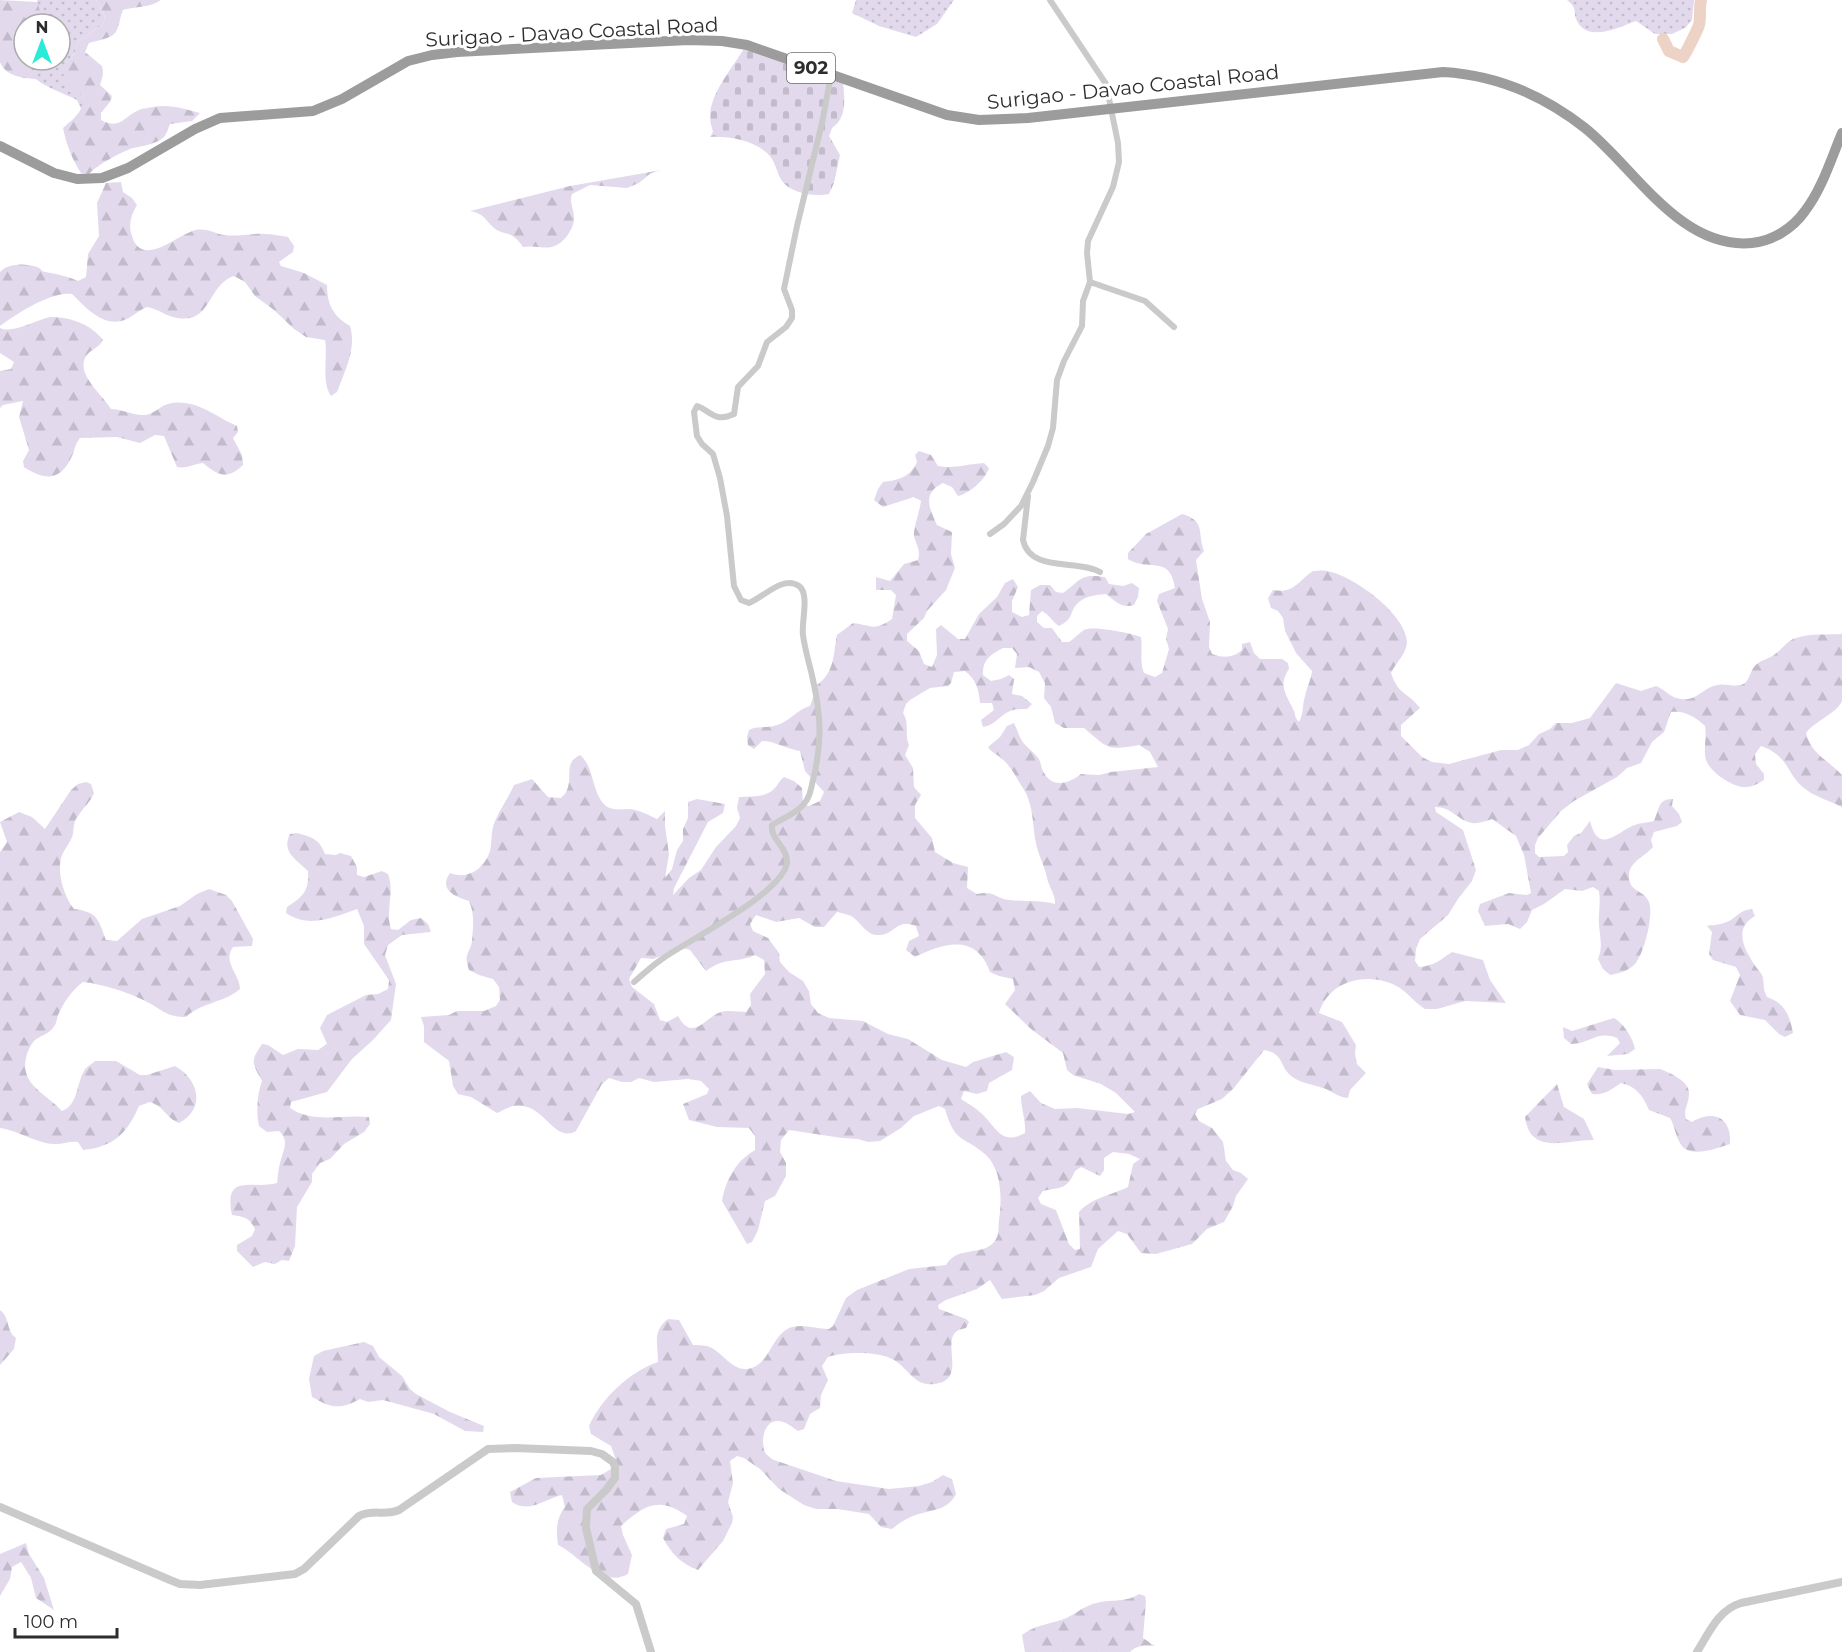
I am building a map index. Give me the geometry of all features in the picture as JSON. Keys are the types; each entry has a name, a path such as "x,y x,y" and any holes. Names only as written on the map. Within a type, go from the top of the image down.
{"highway":[{"name":"Surigao - Davao Coastal Road","path":"0,146 54,173 77,179 102,178 128,168 195,129 220,118 313,111 342,99 408,61 457,52 706,40 747,45 930,111 963,119 998,120 1208,99 1426,73 1459,73 1505,82 1542,99 1584,127 1640,183 1689,226 1702,234 1728,242 1758,242 1778,235 1804,213 1818,188 1842,133"}],"street":[{"path":"990,534 998,530 1015,514 1029,492 1051,437 1058,380 1064,361 1081,330 1083,301 1090,282 1088,241 1113,187 1119,162 1119,149 1109,92 1100,73 1050,0"},
{"path":"634,982 663,958 696,940 749,904 780,878 788,862 772,831 772,825 792,815 806,801 810,795 819,758 820,730 817,703 804,648 802,628 805,602 803,591 797,585 786,584 749,603 737,596 727,516 716,458 697,436 694,412 697,406 714,416 734,414 738,387 758,366 767,342 786,327 792,318 792,310 784,289 831,75"},
{"path":"1090,282 1145,301 1174,327"},
{"path":"1029,492 1023,534 1026,550 1037,559 1081,566 1100,572"},
{"path":"0,1507 180,1584 200,1585 290,1575 299,1572 358,1516 367,1512 389,1514 399,1510 488,1449 597,1452 613,1462 615,1473 612,1484 591,1503 585,1516 594,1564 599,1574 636,1604 651,1652"},
{"path":"1697,1652 1719,1617 1728,1608 1760,1598 1842,1582"}],"green space":[{"path":"0,0 38,2 40,12 12,12 12,72 30,72 37,79 10,74 0,62"},
{"path":"37,0 96,0 105,16 103,24 78,42 72,56 72,12 39,12"},
{"path":"96,0 161,0 148,6 123,10 115,33 89,43 85,52 102,66 103,75 100,85 112,96 101,113 101,120 113,124 118,123 141,109 159,106 177,107 200,113 192,121 170,124 165,136 161,139 122,152 89,174 81,173 70,151 63,128 78,114 82,106 83,95 65,83 63,72 72,72 72,56 78,42 103,24 105,16"},
{"path":"856,0 954,0 937,24 916,37 879,26 852,13"},
{"path":"1567,0 1694,0 1692,20 1685,28 1672,34 1655,34 1636,21 1605,32 1589,31 1582,28 1577,21 1574,8"},
{"path":"745,47 843,80 843,113 829,136 840,155 834,183 829,194 811,195 792,189 782,181 770,156 754,145 732,138 710,137 713,132 710,118 714,99"},
{"path":"29,72 69,72 75,89 83,95 84,102 81,109 77,100 52,89"},
{"path":"662,170 651,173 639,183 627,188 590,185 572,194 574,218 572,227 562,242 551,247 523,247 512,235 498,231 482,215 470,211 570,186"},
{"path":"121,182 123,192 137,205 130,228 137,246 144,250 161,247 196,230 206,230 223,235 271,234 288,237 294,246 293,252 279,262 281,266 304,273 327,285 332,309 350,326 351,351 337,392 331,396 326,384 325,340 306,337 294,329 255,296 245,282 234,276 219,287 203,310 188,318 173,317 147,307 125,320 107,321 94,314 72,294 63,294 34,304 0,326 0,272 12,265 23,264 78,281 86,277 88,254 99,236 97,203 106,183"},
{"path":"50,317 65,318 80,323 98,334 103,340 86,356 84,370 91,384 111,409 147,415 168,404 195,405 237,426 238,432 233,438 242,455 243,465 228,474 213,471 203,463 177,467 164,436 155,435 140,443 117,437 80,438 68,464 58,474 52,476 39,475 24,467 23,461 29,450 19,417 23,401 3,405 0,408 0,371 11,369 14,362 0,353 0,328 17,328"},
{"path":"919,451 931,455 938,466 955,467 984,463 989,468 981,481 962,495 958,496 952,487 943,483 932,491 930,496 930,507 937,525 952,532 951,554 955,568 946,590 927,611 924,618 907,634 907,641 919,651 924,664 932,667 937,655 936,629 941,625 958,639 965,639 979,614 997,597 1005,583 1013,579 1018,587 1012,601 1012,612 1022,617 1029,615 1031,590 1040,585 1050,585 1056,592 1063,593 1085,577 1097,576 1105,577 1109,584 1123,586 1132,583 1139,588 1134,605 1122,605 1106,594 1095,595 1078,603 1069,618 1059,626 1042,611 1037,616 1037,622 1044,628 1052,628 1062,642 1069,642 1082,631 1095,628 1141,637 1144,673 1155,677 1162,673 1169,649 1166,639 1168,629 1157,601 1159,594 1175,588 1168,571 1163,567 1136,563 1128,559 1128,553 1146,534 1182,514 1195,520 1198,524 1204,551 1196,560 1202,599 1210,622 1209,647 1212,654 1231,656 1242,650 1242,644 1250,642 1254,653 1260,659 1282,659 1288,663 1289,669 1284,680 1284,689 1299,722 1312,671 1296,653 1285,631 1283,618 1278,611 1271,608 1268,598 1273,590 1291,589 1313,571 1338,574 1376,597 1404,630 1407,646 1391,673 1400,690 1420,708 1401,725 1401,736 1422,757 1432,762 1449,764 1501,750 1518,750 1529,745 1539,734 1556,723 1572,723 1590,718 1616,683 1641,691 1656,686 1676,698 1689,699 1712,687 1738,686 1745,683 1756,665 1774,655 1793,639 1807,635 1842,634 1842,701 1836,709 1806,733 1816,752 1842,775 1842,807 1808,791 1795,779 1778,756 1761,746 1755,754 1756,764 1764,774 1764,780 1746,787 1729,782 1708,765 1705,752 1705,726 1690,715 1671,712 1664,732 1652,742 1641,763 1627,768 1617,777 1574,801 1561,811 1538,838 1535,845 1535,853 1539,857 1564,856 1568,852 1567,845 1574,836 1581,833 1590,821 1597,836 1601,839 1612,838 1633,826 1654,821 1664,800 1673,799 1672,806 1682,822 1677,826 1654,832 1651,840 1653,847 1635,862 1629,874 1631,885 1647,898 1650,908 1649,925 1642,952 1635,964 1624,971 1610,975 1603,969 1598,959 1601,946 1599,891 1593,887 1582,891 1565,889 1532,910 1527,922 1520,929 1508,924 1485,926 1478,911 1480,904 1509,893 1527,895 1531,893 1524,855 1516,836 1492,819 1472,823 1446,809 1435,807 1436,812 1463,830 1476,870 1472,881 1448,915 1420,939 1415,961 1419,967 1429,965 1452,952 1483,960 1490,980 1506,1003 1465,1001 1437,1009 1425,1009 1400,988 1389,983 1364,979 1341,985 1324,1001 1319,1013 1342,1022 1356,1045 1357,1064 1366,1073 1350,1090 1348,1098 1298,1080 1289,1074 1276,1055 1264,1050 1234,1088 1222,1099 1198,1109 1195,1114 1199,1121 1212,1128 1223,1142 1226,1161 1233,1170 1248,1179 1236,1196 1224,1222 1207,1229 1192,1244 1156,1254 1141,1253 1127,1234 1118,1231 1098,1249 1091,1267 1059,1278 1044,1291 1035,1295 1002,1299 990,1280 977,1289 946,1300 938,1305 939,1309 969,1322 966,1328 957,1331 953,1336 952,1369 950,1376 944,1381 927,1384 916,1380 898,1362 885,1356 852,1353 828,1357 822,1366 828,1380 821,1395 820,1408 810,1414 804,1429 798,1431 785,1423 776,1421 768,1425 764,1434 764,1450 774,1460 836,1481 889,1489 919,1486 943,1475 952,1479 956,1494 946,1506 910,1517 892,1529 881,1527 869,1514 837,1509 816,1509 804,1505 779,1489 760,1469 737,1456 730,1461 733,1483 728,1502 733,1517 732,1523 723,1541 698,1570 686,1565 677,1557 663,1538 666,1529 684,1524 687,1516 668,1506 660,1505 644,1509 621,1526 632,1555 628,1574 609,1577 591,1569 558,1545 557,1525 565,1507 562,1495 524,1507 512,1502 510,1492 536,1478 601,1475 611,1469 616,1460 611,1446 591,1434 589,1426 601,1406 617,1388 637,1372 658,1362 657,1338 663,1324 668,1319 679,1320 693,1345 712,1348 741,1368 754,1367 766,1357 779,1336 792,1327 829,1329 833,1326 846,1298 857,1290 909,1269 946,1265 957,1255 989,1246 996,1239 998,1231 1000,1186 998,1177 991,1161 956,1134 945,1109 939,1106 914,1116 901,1128 880,1141 868,1142 789,1130 781,1140 780,1152 786,1163 786,1176 775,1196 765,1201 758,1230 752,1242 747,1244 722,1201 733,1171 748,1154 755,1150 755,1136 749,1128 717,1127 689,1120 683,1104 707,1094 709,1089 701,1081 688,1079 654,1082 639,1078 631,1082 622,1082 609,1078 602,1084 576,1131 568,1133 561,1132 534,1110 525,1106 513,1106 497,1113 471,1097 458,1094 453,1086 449,1061 424,1042 424,1026 421,1017 449,1015 457,1011 484,1011 496,1006 500,1000 499,987 493,979 469,970 467,957 472,941 472,911 469,901 450,892 446,884 447,879 450,873 469,874 484,863 490,851 495,822 514,785 532,779 548,797 561,798 569,785 570,766 580,755 588,766 601,801 609,808 637,810 657,819 665,811 669,854 665,878 672,869 677,850 683,841 683,829 688,818 688,802 697,799 725,804 723,813 708,822 674,888 673,895 689,878 701,870 716,847 736,826 740,818 737,808 739,797 766,794 774,789 784,777 794,781 802,788 803,804 809,806 820,801 824,792 805,771 800,751 762,741 754,749 748,745 747,737 749,730 781,723 810,706 814,695 812,690 825,678 831,666 837,635 853,623 876,627 892,619 896,595 891,590 876,590 876,577 890,581 904,564 918,560 919,550 914,533 921,501 914,497 883,507 874,500 883,482 899,479 911,471 917,462 915,455","holes":["1003,648 1012,648 1017,654 1015,668 1029,667 1039,672 1045,683 1044,698 1051,707 1055,723 1064,728 1084,728 1103,744 1113,748 1139,745 1150,752 1158,767 1099,775 1081,774 1067,782 1057,783 1044,773 1039,759 1022,741 1014,723 1007,726 1000,737 988,747 1010,768 1028,799 1037,847 1055,904 1016,901 988,893 977,894 967,888 968,867 953,863 935,852 932,838 915,818 915,805 921,795 914,787 913,768 905,755 909,745 903,713 910,700 930,688 948,686 954,672 965,671 976,685 980,703 992,703 994,710 981,720 983,727 991,725 1010,711 1027,709 1032,704 1022,696 1012,694 1014,679 1009,675 991,681 983,675 984,665 991,655","837,912 851,916 866,930 877,935 888,933 903,924 916,926 919,936 909,941 906,950 915,957 948,945 968,946 984,960 990,972 1013,979 1015,990 1005,1004 1031,1029 1063,1053 1067,1070 1073,1075 1101,1084 1116,1093 1135,1112 1128,1114 1077,1108 1055,1109 1041,1103 1030,1091 1021,1096 1025,1133 1011,1138 1002,1135 980,1112 961,1099 964,1091 977,1094 987,1091 989,1083 1012,1070 1014,1057 1006,1052 973,1062 966,1067 942,1060 908,1039 888,1034 863,1021 829,1018 818,1013 811,1004 809,991 803,981 789,972 780,962 779,953 768,938 753,931 750,924 756,915 776,922 799,918 815,927 824,927","683,948 690,950 706,971 719,963 755,955 764,960 765,974 750,994 751,1005 746,1012 721,1012 694,1028 683,1024 678,1016 667,1022 660,1020 654,1004 632,987 629,979 641,958 653,959","1113,1152 1129,1154 1140,1159 1133,1164 1128,1187 1096,1200 1079,1212 1080,1249 1075,1250 1069,1244 1056,1210 1041,1204 1038,1198 1043,1191 1066,1185 1075,1171 1081,1167 1100,1176 1104,1170 1104,1158"]},
{"path":"86,782 91,784 94,793 75,820 72,837 62,855 60,869 64,891 74,909 93,915 106,940 117,941 142,919 180,906 209,889 226,895 232,901 253,939 252,946 233,947 230,953 230,963 240,989 234,994 199,1008 186,1017 171,1015 144,1000 100,985 83,982 72,993 60,1010 54,1027 31,1045 26,1056 25,1067 27,1075 36,1088 62,1111 71,1104 84,1071 95,1061 116,1061 140,1075 175,1066 190,1078 196,1094 193,1110 179,1123 150,1102 139,1106 129,1124 118,1137 103,1146 83,1150 78,1142 48,1143 0,1128 0,852 7,842 0,822 19,812 32,817 45,829 71,790 78,784"},
{"path":"296,833 314,839 325,854 340,853 351,856 357,867 357,875 364,877 382,871 388,874 391,888 389,922 391,929 398,930 411,920 421,918 428,924 431,932 402,935 388,945 385,955 396,984 391,1020 352,1059 327,1092 291,1102 290,1108 308,1116 369,1117 370,1124 364,1132 344,1144 330,1159 320,1163 312,1174 312,1182 297,1207 295,1246 289,1261 282,1260 275,1264 265,1262 253,1267 237,1251 237,1245 252,1236 255,1229 246,1218 232,1215 230,1202 232,1193 236,1188 242,1186 277,1183 285,1142 279,1131 267,1132 259,1126 258,1104 262,1081 254,1066 254,1059 262,1044 268,1045 283,1055 298,1049 318,1050 327,1044 320,1028 327,1015 366,995 378,994 388,989 389,980 364,944 364,926 357,909 331,918 313,921 295,918 286,913 287,907 298,900 308,884 308,871 291,855 287,846 290,834"},
{"path":"1752,909 1755,916 1744,926 1742,938 1750,958 1762,975 1767,997 1778,1003 1788,1016 1793,1033 1785,1037 1765,1020 1740,1015 1730,1001 1740,975 1736,967 1713,960 1709,954 1712,932 1707,926 1731,920 1743,911"},
{"path":"1614,1018 1625,1028 1632,1040 1635,1049 1628,1054 1607,1056 1620,1043 1617,1038 1610,1036 1599,1036 1571,1044 1564,1038 1563,1027 1572,1031"},
{"path":"1598,1067 1615,1070 1660,1069 1674,1075 1683,1081 1688,1089 1686,1119 1692,1122 1708,1116 1720,1118 1728,1128 1730,1144 1699,1152 1687,1150 1680,1143 1670,1118 1649,1110 1635,1089 1621,1083 1604,1093 1592,1094 1587,1084"},
{"path":"1557,1084 1564,1107 1584,1119 1594,1140 1542,1142 1528,1129 1525,1117"},
{"path":"0,1310 16,1338 14,1349 0,1365"},
{"path":"364,1342 373,1346 379,1357 402,1376 416,1394 450,1412 484,1426 483,1432 465,1431 434,1414 383,1400 368,1402 360,1399 347,1405 336,1406 325,1404 312,1397 309,1379 314,1356 323,1351"},
{"path":"26,1543 29,1554 44,1578 54,1610 36,1598 31,1578 21,1562 12,1567 10,1579 0,1596 0,1554"},
{"path":"1139,1594 1145,1596 1146,1601 1143,1638 1155,1646 1142,1646 1130,1652 1025,1652 1022,1635 1031,1629 1065,1619 1090,1605 1127,1599"}],"waterway":[{"path":"1663,39 1669,51 1683,57 1699,25 1701,0"}]}
